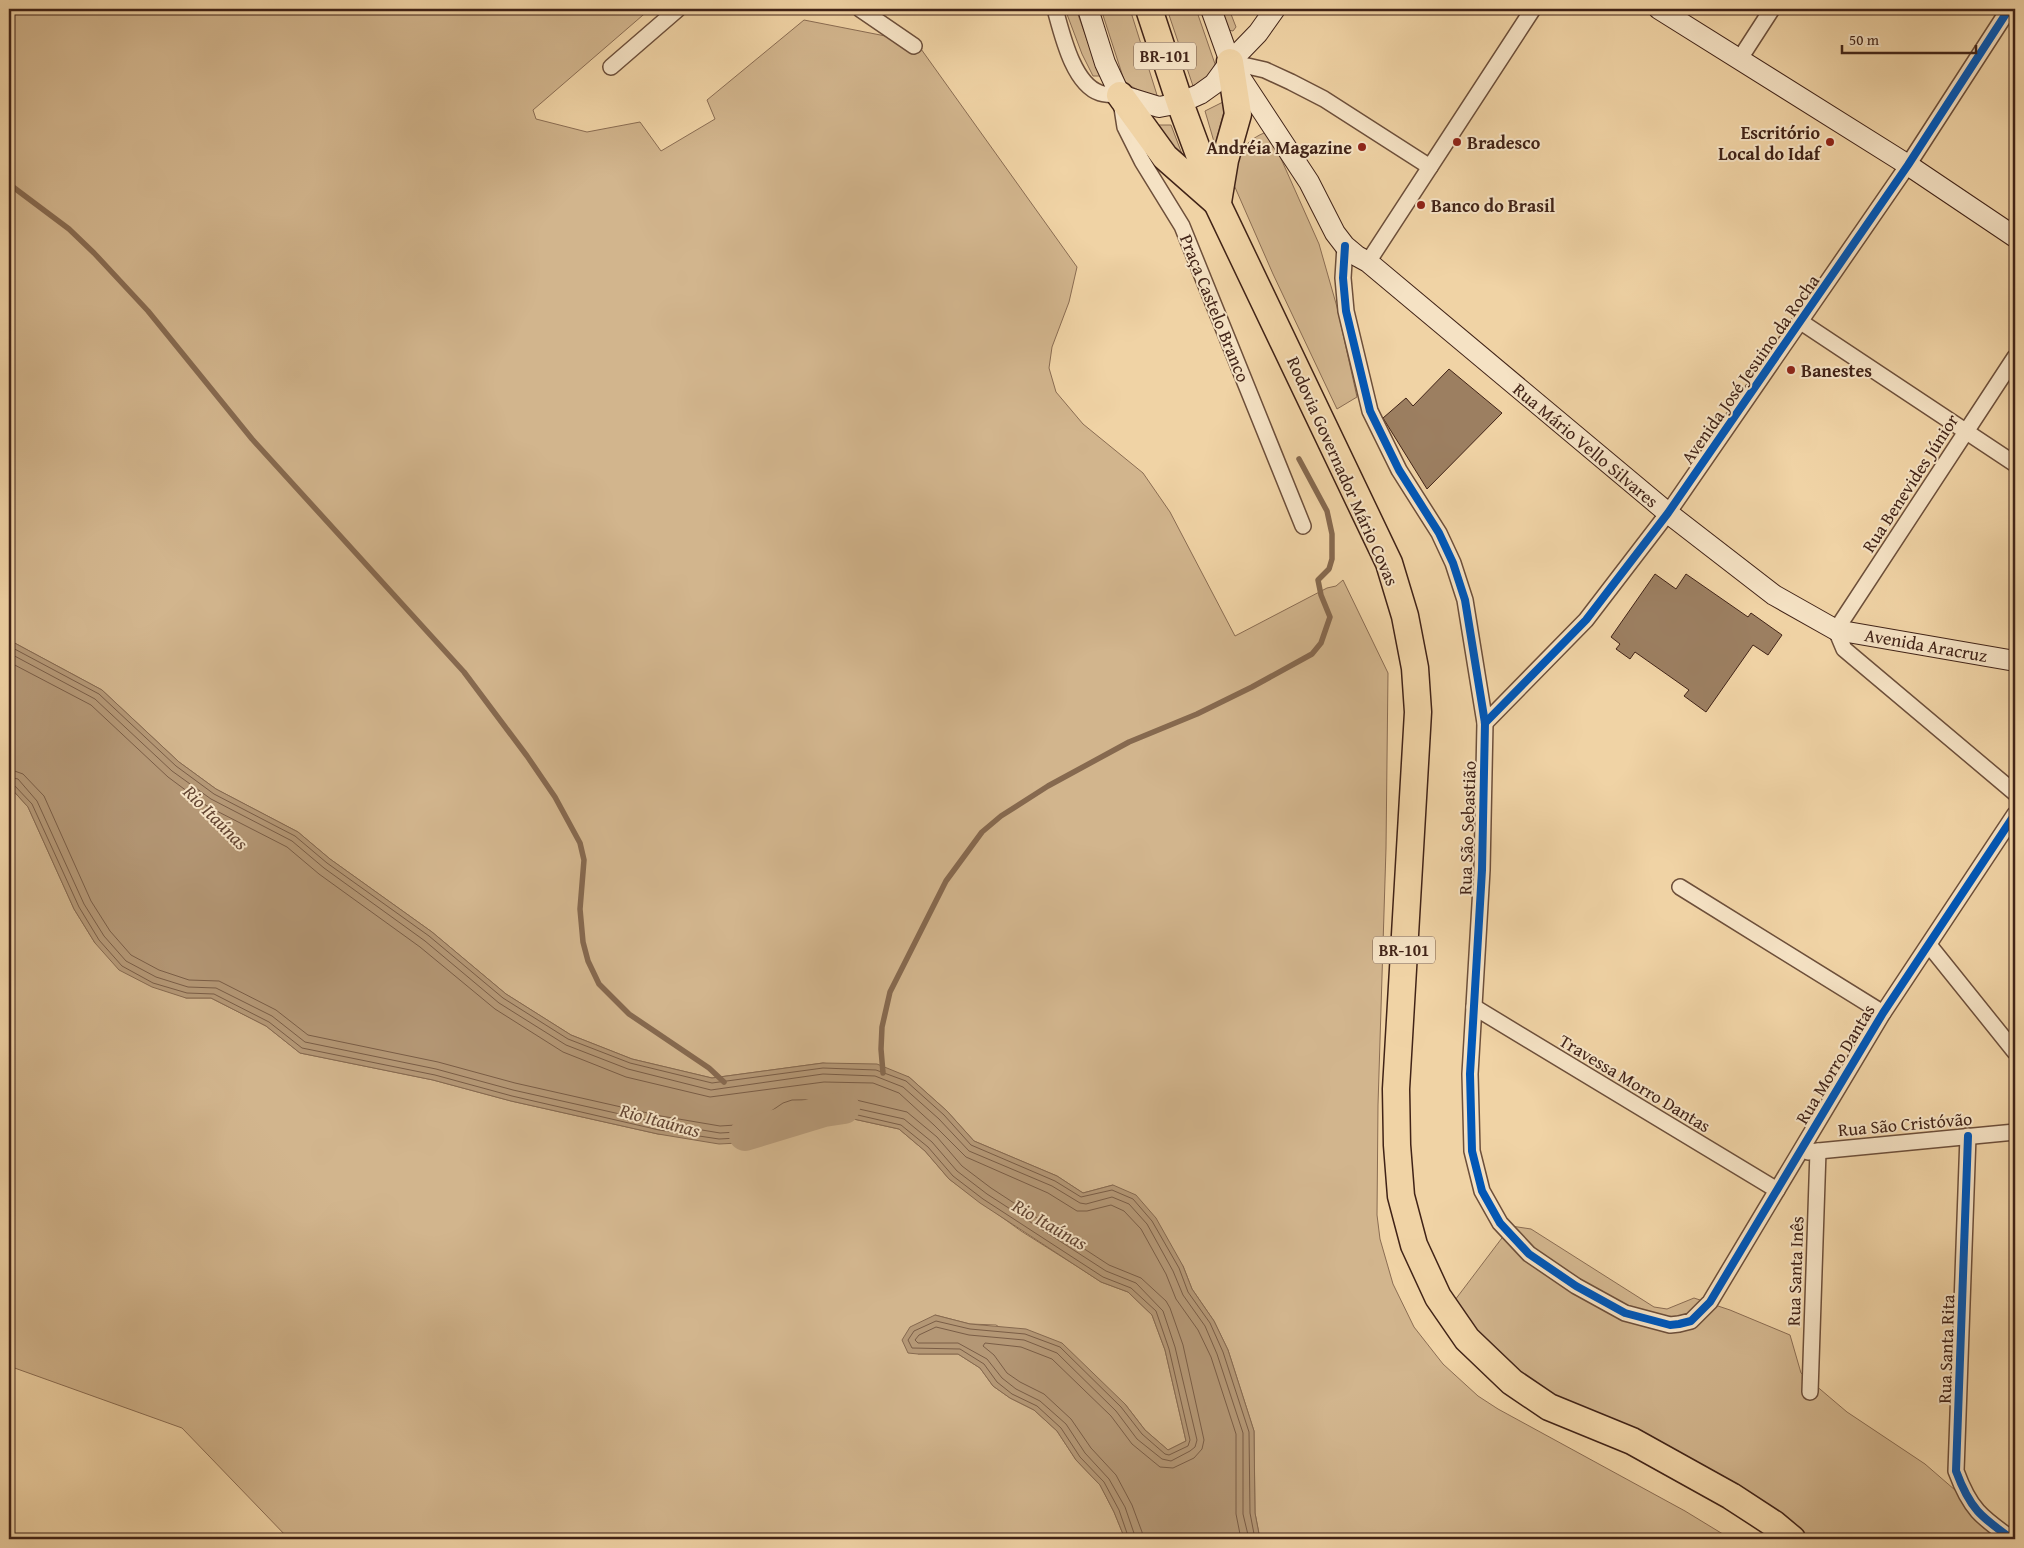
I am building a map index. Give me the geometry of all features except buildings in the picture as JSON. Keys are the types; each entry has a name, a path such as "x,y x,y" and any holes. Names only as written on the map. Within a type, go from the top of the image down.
{"highway":[{"name":"Rodovia Governador Mário Covas","path":"1149,9 1180,104 1218,203 1389,563 1405,616 1415,668 1418,712 1396,1090 1397,1146 1401,1196 1414,1245 1438,1297 1467,1339 1512,1382 1549,1407 1632,1441 1731,1496 1774,1524 1792,1539"},
{"path":"1218,203 1225,160 1238,114 1230,62"},
{"path":"1120,95 1165,157 1218,203"}],"main road":[{"name":"Praça Castelo Branco","path":"1088,9 1105,63 1120,95"},
{"path":"1211,9 1230,62 1309,182 1326,220 1345,246 1368,262"},
{"path":"1120,95 1159,107 1180,104 1200,94 1214,84 1230,62 1258,33 1275,9"},
{"path":"1659,9 1908,165 2015,237"},
{"name":"Rua Mário Vello Silvares","path":"1368,262 1668,514 1774,595 1836,630"},
{"name":"Avenida Aracruz","path":"1836,630 2015,661"}],"street":[{"path":"612,67 678,9"},
{"path":"860,9 914,46"},
{"path":"1055,9 1066,50 1084,82 1100,94 1120,95"},
{"path":"1368,262 1533,9"},
{"path":"1739,60 1772,9"},
{"name":"Avenida José Jesuino da Rocha","path":"1485,723 1586,620 1668,514 1908,165 2008,9"},
{"path":"1230,62 1265,70 1324,99 1430,167"},
{"name":"Praça Castelo Branco","path":"1120,95 1125,127 1142,161 1182,226 1303,526"},
{"name":"Rua São Sebastião","path":"1345,246 1343,278 1346,311 1370,411 1399,470 1439,532 1453,563 1465,600 1485,723 1482,870 1470,1074 1472,1151 1482,1191 1500,1223 1529,1254 1576,1286 1625,1313 1670,1325 1679,1324"},
{"path":"1801,322 1967,430 2015,464"},
{"name":"Rua Benevides Júnior","path":"1836,630 2015,357"},
{"path":"1836,630 1844,648 2015,793"},
{"name":"Rua Morro Dantas","path":"1679,1324 1691,1320 1710,1302 1883,1013 2015,814"},
{"path":"1680,887 1883,1013"},
{"path":"1929,945 2015,1052"},
{"name":"Travessa Morro Dantas","path":"1474,1007 1777,1190"},
{"name":"Rua São Cristóvão","path":"1799,1152 2015,1132"},
{"name":"Rua Santa Rita","path":"1968,1136 1956,1471 1974,1508 1984,1519 2012,1539"},
{"name":"Rua Santa Inês","path":"1810,1392 1818,1151"}],"shaded area":[{"path":"9,9 650,9 533,110 536,119 587,132 640,122 661,151 715,119 707,100 804,20 916,42 1077,267 1069,302 1052,347 1049,368 1056,392 1083,424 1143,473 1170,512 1235,636 1327,588 1336,586 1343,580 1388,673 1386,848 1378,1105 1377,1215 1380,1239 1393,1284 1414,1327 1443,1364 1478,1396 1498,1409 1685,1511 1731,1539 1260,1539 1255,1513 1254,1431 1228,1350 1214,1321 1192,1289 1183,1266 1113,1185 1083,1193 1057,1176 974,1141 947,1111 909,1077 823,1063 712,1078 632,1059 571,1035 506,994 432,932 330,859 298,832 216,789 179,762 102,690 9,640"},
{"path":"1065,9 1076,9 1100,76 1093,76 1082,54"},
{"path":"1101,9 1130,9 1157,95 1150,96 1125,83"},
{"path":"1167,9 1196,9 1215,64 1210,76 1193,86"},
{"path":"1220,9 1229,9 1236,27 1233,31 1228,30"},
{"path":"1227,100 1215,145 1205,111"},
{"path":"1156,125 1171,125 1182,154 1175,151"},
{"path":"1264,133 1270,134 1319,244 1337,307 1357,397 1337,409 1273,274 1234,185 1234,168 1244,147"},
{"path":"9,786 28,807 74,909 95,943 186,998 211,998 266,1026 300,1053 433,1080 511,1101 658,1134 759,1142 793,1119 849,1118 899,1129 925,1151 949,1179 1021,1231 1101,1282 1128,1292 1152,1315 1165,1350 1186,1441 1168,1450 1145,1430 1125,1404 996,1325 970,1324 935,1315 918,1354 958,1354 980,1368 993,1386 1010,1398 1034,1410 1057,1431 1076,1460 1100,1485 1125,1539 289,1539 182,1428 9,1366"},
{"path":"1511,1226 1531,1229 1654,1307 1667,1309 1694,1298 1730,1310 1790,1335 1801,1373 1847,1412 1925,1464 1955,1490 1974,1501 2015,1539 1800,1539 1576,1411 1491,1355 1455,1300"}],"water":[{"path":"9,640 102,690 179,762 216,789 298,832 330,859 432,932 506,994 571,1035 632,1059 712,1078 823,1063 877,1064 909,1077 947,1111 974,1141 1057,1176 1083,1193 1113,1185 1136,1195 1156,1218 1183,1266 1192,1289 1214,1321 1228,1350 1254,1431 1255,1513 1260,1539 1125,1539 1100,1485 1076,1460 1057,1431 1034,1410 1010,1398 993,1386 980,1368 958,1354 908,1353 902,1340 910,1327 935,1315 970,1324 1026,1329 1062,1343 1125,1404 1145,1430 1168,1450 1186,1441 1165,1350 1152,1315 1128,1292 1101,1282 980,1203 949,1179 925,1151 899,1129 849,1118 793,1119 759,1142 719,1144 658,1134 511,1101 433,1080 300,1053 266,1026 211,998 186,998 152,987 119,970 95,943 74,909 28,807 9,786"}],"waterway":[{"path":"9,184 69,229 94,253 148,311 252,439 464,672 555,797 580,843 584,860 580,909 583,942 588,961 599,984 629,1014 709,1068 724,1082"},
{"path":"883,1073 882,1027 890,992 946,881 982,832 1001,816 1048,786 1129,742 1197,714 1252,687 1312,654 1321,643 1330,617 1321,595 1318,580 1329,569 1332,559 1332,534 1327,511 1299,459"},
{"name":"Rio Itaúnas","path":"745,1135 824,1111 844,1108"}],"cycle path":[{"path":"1485,723 1586,620 1668,513 1908,165 2009,9"},
{"path":"1345,246 1343,278 1346,311 1370,411 1399,470 1439,533 1453,563 1465,600 1485,723 1482,870 1470,1074 1472,1151 1482,1191 1500,1223 1529,1254 1576,1286 1625,1313 1670,1325 1691,1321 1710,1302 1883,1013 2015,814"},
{"path":"1968,1136 1956,1471 1966,1495 1978,1511 1984,1518 2012,1539"}],"place":[{"name":"Bradesco","path":"1457,142"},
{"name":"Escritório Local do Idaf","path":"1830,142"},
{"name":"Andréia Magazine","path":"1362,147"},
{"name":"Banco do Brasil","path":"1421,205"},
{"name":"Banestes","path":"1791,370"}]}
